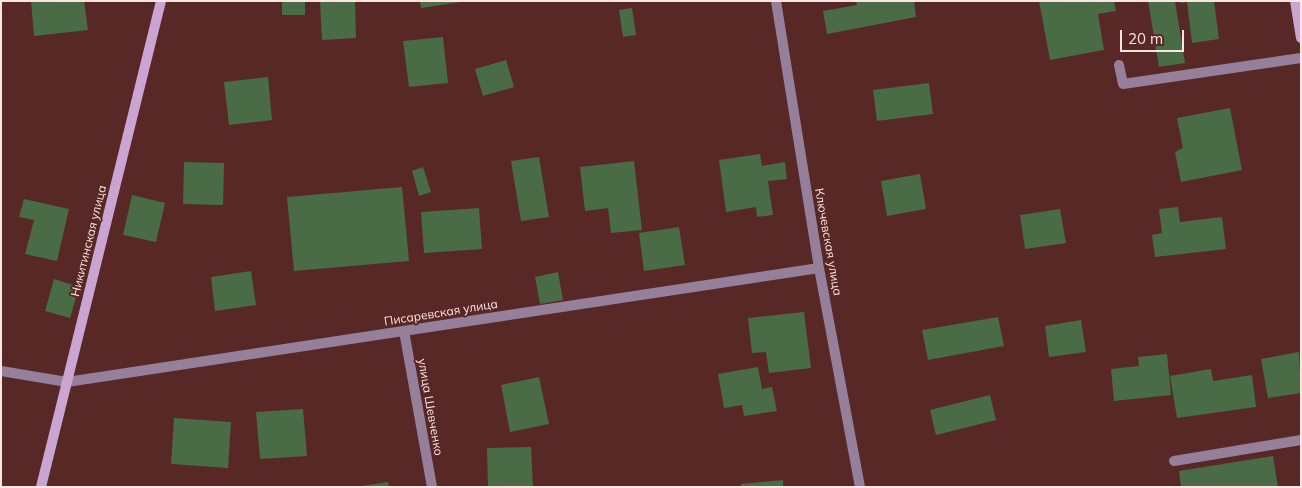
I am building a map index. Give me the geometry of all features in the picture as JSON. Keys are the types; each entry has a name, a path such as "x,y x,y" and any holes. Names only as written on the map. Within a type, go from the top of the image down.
{"street":[{"name":"Никитинская улица","path":"41,487 161,1"},
{"name":"Ключевская улица","path":"776,1 819,268 860,487"},
{"path":"1295,1 1301,38"},
{"path":"1119,65 1123,84 1301,58"},
{"name":"Писаревская улица","path":"1,371 67,382 819,268"},
{"name":"улица Шевченко","path":"404,331 432,487"},
{"path":"1174,461 1301,440"}],"building":[{"path":"31,1 84,1 88,30 34,36"},
{"path":"282,1 305,1 305,15 282,15"},
{"path":"320,1 355,1 356,38 322,40"},
{"path":"420,1 461,1 461,2 421,8"},
{"path":"856,1 914,1 916,17 827,34 823,11 857,5"},
{"path":"1039,1 1114,1 1116,11 1098,14 1104,50 1050,60"},
{"path":"1148,1 1175,1 1185,63 1159,67"},
{"path":"1180,1 1214,1 1219,39 1192,43 1187,2 1181,3"},
{"path":"632,8 636,35 623,37 619,10"},
{"path":"443,37 448,83 409,87 403,41"},
{"path":"506,60 514,87 483,96 475,69"},
{"path":"268,77 272,120 229,125 224,82"},
{"path":"929,83 933,114 877,121 873,90"},
{"path":"1230,108 1242,170 1181,182 1175,152 1183,148 1177,118"},
{"path":"760,154 762,166 785,162 787,179 768,181 773,215 757,217 756,207 726,212 719,160"},
{"path":"539,157 549,217 521,221 511,161"},
{"path":"634,161 642,230 611,233 608,208 585,211 580,167"},
{"path":"184,162 224,163 223,205 183,204"},
{"path":"423,167 431,192 419,196 412,171"},
{"path":"920,174 926,209 887,216 881,181"},
{"path":"402,187 409,261 294,271 287,197"},
{"path":"132,195 165,203 156,242 123,235"},
{"path":"24,199 69,209 57,261 25,254 34,220 19,217"},
{"path":"1178,207 1180,222 1222,217 1226,249 1155,257 1152,235 1162,233 1159,209"},
{"path":"479,208 482,249 424,253 421,212"},
{"path":"1060,209 1066,243 1025,249 1020,215"},
{"path":"679,227 685,265 644,271 639,233"},
{"path":"251,271 256,305 215,311 211,277"},
{"path":"558,272 563,300 540,304 535,277"},
{"path":"54,279 79,287 70,318 45,311"},
{"path":"804,312 811,368 769,373 766,352 752,353 748,318"},
{"path":"998,317 1004,346 928,360 922,330"},
{"path":"1081,320 1086,352 1049,357 1045,326"},
{"path":"1299,352 1301,393 1268,398 1261,359"},
{"path":"1167,354 1171,395 1114,401 1111,369 1139,366 1138,357"},
{"path":"758,367 762,389 772,387 777,411 744,416 742,405 724,408 718,374"},
{"path":"1211,369 1213,381 1252,375 1256,407 1177,418 1170,376"},
{"path":"539,377 549,424 510,432 501,385"},
{"path":"990,395 996,420 936,435 930,410"},
{"path":"303,409 307,456 260,459 256,412"},
{"path":"174,418 231,422 228,468 171,464"},
{"path":"531,447 533,487 488,487 487,448"},
{"path":"1273,456 1278,487 1181,487 1179,471"},
{"path":"783,480 783,487 741,487 741,484"},
{"path":"388,482 389,487 362,487 362,486"}]}
